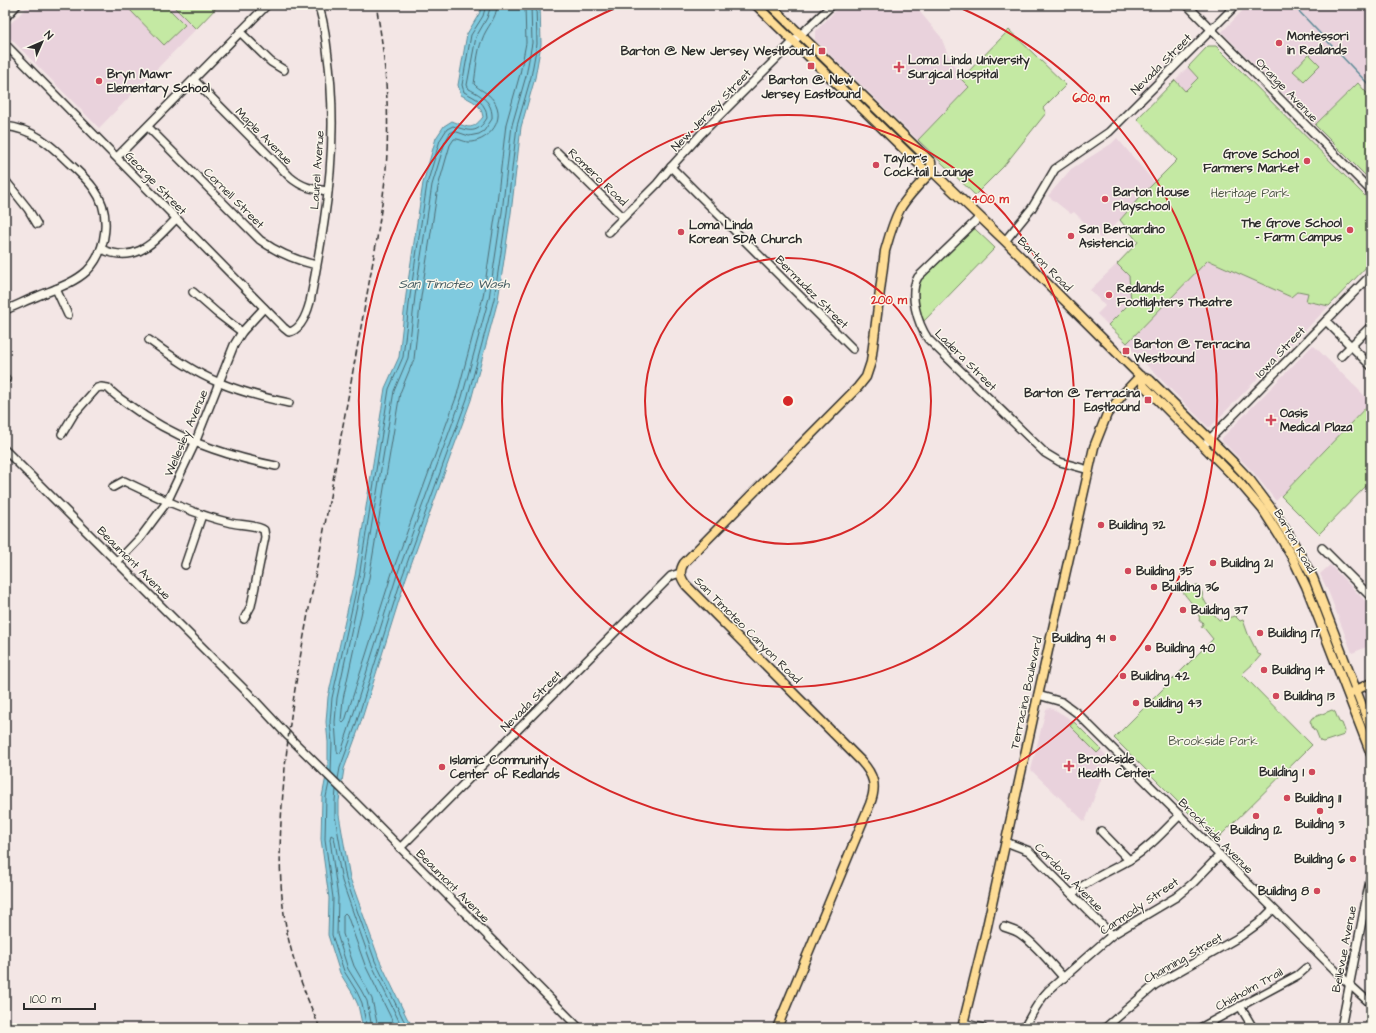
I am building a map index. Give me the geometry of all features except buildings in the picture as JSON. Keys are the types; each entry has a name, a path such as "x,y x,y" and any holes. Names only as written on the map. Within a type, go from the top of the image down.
{"main road":[{"name":"Barton Road","path":"756,5 924,169 932,171 1005,240 1140,376 1144,386 1250,480 1278,516 1313,578 1352,692 1371,754"},
{"name":"Barton Road","path":"770,5 931,162 932,171"},
{"name":"San Timoteo Canyon Road","path":"777,1028 870,804 874,793 874,782 870,772 861,761 686,585 682,580 680,573 684,563 858,387 866,377 871,362 885,251 889,238 900,209 911,194 932,171"},
{"name":"Terracina Boulevard","path":"962,1025 986,931 1096,442 1107,414 1140,376"},
{"name":"Barton Road","path":"1207,442 1263,510 1293,559 1352,692 1371,729"},
{"path":"1270,521 1278,516"},
{"path":"1352,692 1371,683"}],"street":[{"path":"5,18 18,5"},
{"path":"117,158 266,5"},
{"name":"Laurel Avenue","path":"294,331 307,311 328,191 332,144 329,65 323,21 318,5"},
{"name":"New Jersey Street","path":"609,232 658,184 671,167 701,134 832,5"},
{"name":"Orange Avenue","path":"1187,5 1371,191"},
{"name":"Nevada Street","path":"1005,240 1032,208 1055,169 1109,132 1236,5"},
{"path":"240,32 271,62 284,70"},
{"name":"George Street","path":"5,44 284,328 289,332 294,331"},
{"name":"Maple Avenue","path":"194,80 294,180 305,187 328,191"},
{"path":"5,126 28,131 40,137 52,146 85,178 95,190 101,202 105,229 101,249 87,270 74,280 56,289 5,310"},
{"name":"Cornell Street","path":"148,127 260,240 288,257 316,265"},
{"name":"Romero Road","path":"557,152 623,217"},
{"name":"Bermudez Street","path":"671,167 853,349"},
{"path":"5,180 28,209 37,224"},
{"name":"Ladera Street","path":"980,217 918,277 915,282 914,300 922,328 928,339 1044,453 1069,465 1089,470"},
{"path":"101,249 112,254 124,255 138,252 149,246 176,219"},
{"name":"Iowa Street","path":"1207,442 1371,275"},
{"path":"56,289 68,315"},
{"path":"193,292 217,314 242,332"},
{"name":"Wellesley Avenue","path":"117,562 140,538 167,502 195,442 230,356 242,332 264,308"},
{"path":"1326,321 1371,366"},
{"path":"1341,356 1371,326"},
{"path":"149,340 219,383 242,391 289,403"},
{"path":"62,434 74,414 97,388 108,388 137,411 162,427 195,442 238,458 276,466"},
{"name":"Beaumont Avenue","path":"5,450 247,692 291,740 308,757 312,758 579,1028"},
{"path":"113,487 124,481 167,502 202,515 261,528 264,530 265,537 251,606 244,619"},
{"path":"185,565 202,515"},
{"path":"1322,548 1371,597"},
{"name":"Nevada Street","path":"400,848 671,576 680,573"},
{"name":"Brookside Avenue","path":"1038,695 1062,702 1072,708 1273,909 1371,1004"},
{"path":"1072,894 1088,882 1129,860 1155,841 1180,815"},
{"path":"1101,831 1129,860"},
{"name":"Cordova Avenue","path":"1006,842 1029,851 1112,935"},
{"name":"Carmody Street","path":"1024,1028 1041,998 1112,935 1176,897 1194,883 1220,855"},
{"name":"Bellevue Avenue","path":"1341,1028 1371,875"},
{"name":"Channing Street","path":"1105,1028 1155,985 1241,936 1255,926 1273,909"},
{"path":"1004,927 1017,932 1024,937 1064,978"},
{"name":"Chisholm Trail","path":"1200,1028 1298,975 1306,968"},
{"path":"1240,1006 1253,1028"},
{"path":"962,1025 983,1028"}],"shaded area":[{"name":"Bryn Mawr Elementary School","path":"29,5 172,5 196,29 99,128 6,34 7,27"},
{"name":"Loma Linda University Surgical Hospital","path":"841,5 914,5 941,37 948,55 961,79 969,87 918,140 815,40 815,32"},
{"path":"1248,5 1371,5 1371,83 1365,77 1315,125 1222,32"},
{"path":"1188,67 1198,78 1185,91 1175,80"},
{"path":"1117,138 1155,183 1101,239 1074,212 1071,214 1048,196 1071,169 1111,144"},
{"path":"1208,260 1291,297 1298,291 1302,291 1308,293 1306,301 1329,306 1210,427 1208,427 1126,344"},
{"path":"1117,264 1129,276 1131,302 1108,325 1097,314 1105,306 1090,290"},
{"path":"1313,345 1371,402 1276,501 1253,472 1222,441 1222,438"},
{"path":"1330,565 1371,607 1371,645 1352,653 1329,593 1320,574"},
{"name":"Brookside Health Center","path":"1050,708 1067,717 1109,758 1085,822 1031,770 1046,709"}],"green space":[{"path":"135,5 165,5 185,25 164,45 130,10"},
{"path":"172,5 219,5 196,29"},
{"path":"1009,30 1066,85 1043,108 1046,113 1003,167 975,195 918,140 969,87 961,79"},
{"name":"Heritage Park","path":"1208,46 1216,46 1371,202 1371,262 1329,306 1306,301 1308,293 1298,291 1291,297 1208,260 1127,343 1108,325 1131,302 1129,276 1117,264 1138,242 1120,220 1139,198 1177,160 1137,119 1175,80 1185,91 1198,78 1188,67"},
{"path":"1309,54 1320,65 1304,81 1293,71"},
{"path":"1358,83 1371,98 1371,181 1315,125"},
{"path":"973,229 975,229 995,248 924,321 918,302 918,286 920,281"},
{"path":"1371,402 1371,481 1319,534 1281,496"},
{"name":"Brookside Park","path":"1197,585 1202,592 1202,596 1206,603 1219,620 1235,616 1240,621 1243,620 1258,654 1261,655 1242,674 1312,745 1216,840 1114,738 1213,639 1204,628 1201,627 1203,624 1202,621 1199,621 1198,613 1181,589"},
{"path":"1332,710 1335,712 1339,722 1342,723 1345,731 1344,735 1323,742 1320,741 1310,721 1312,718"},
{"path":"1074,722 1101,749 1097,753 1070,726"}],"water":[{"name":"San Timoteo Wash","path":"483,5 540,5 541,44 535,78 521,127 511,213 498,300 471,400 406,578 359,728 344,769 339,801 339,815 350,878 379,959 407,1018 414,1028 363,1028 358,1005 340,973 328,935 329,898 321,839 322,797 328,766 326,722 328,697 355,576 385,388 399,357 406,295 423,183 436,138 444,126 452,121 469,127 475,125 483,117 478,105 461,95 458,85 467,34"}],"waterway":[{"path":"1293,5 1371,87"}],"railway":[{"path":"320,1028 306,995 288,937 282,901 280,865 282,810 289,729 299,666 377,239 386,169 388,128 385,66 376,5"}],"place":[{"name":"Montessori in Redlands","path":"1279,43"},
{"name":"Barton @ New Jersey Westbound","path":"822,51"},
{"name":"Barton @ New Jersey Eastbound","path":"811,66"},
{"name":"Loma Linda University Surgical Hospital","path":"899,67"},
{"name":"Bryn Mawr Elementary School","path":"99,81"},
{"name":"Grove School Farmers Market","path":"1307,161"},
{"name":"Taylor's Cocktail Lounge","path":"876,165"},
{"name":"Barton House Playschool","path":"1105,199"},
{"name":"The Grove School - Farm Campus","path":"1350,230"},
{"name":"Loma Linda Korean SDA Church","path":"681,232"},
{"name":"San Bernardino Asistencia","path":"1071,236"},
{"name":"Redlands Footlighters Theatre","path":"1109,295"},
{"name":"Barton @ Terracina Westbound","path":"1126,351"},
{"name":"Barton @ Terracina Eastbound","path":"1148,400"},
{"name":"Oasis Medical Plaza","path":"1271,420"},
{"name":"Building 32","path":"1101,525"},
{"name":"Building 21","path":"1213,563"},
{"name":"Building 35","path":"1128,571"},
{"name":"Building 36","path":"1154,587"},
{"name":"Building 37","path":"1183,610"},
{"name":"Building 17","path":"1260,633"},
{"name":"Building 41","path":"1113,638"},
{"name":"Building 40","path":"1148,648"},
{"name":"Building 14","path":"1264,670"},
{"name":"Building 42","path":"1123,676"},
{"name":"Building 13","path":"1276,696"},
{"name":"Building 43","path":"1136,703"},
{"name":"Brookside Health Center","path":"1069,766"},
{"name":"Islamic Community Center of Redlands","path":"442,767"},
{"name":"Building 1","path":"1312,772"},
{"name":"Building 11","path":"1287,798"},
{"name":"Building 3","path":"1320,811"},
{"name":"Building 12","path":"1256,816"},
{"name":"Building 6","path":"1353,859"},
{"name":"Building 8","path":"1317,891"}]}
